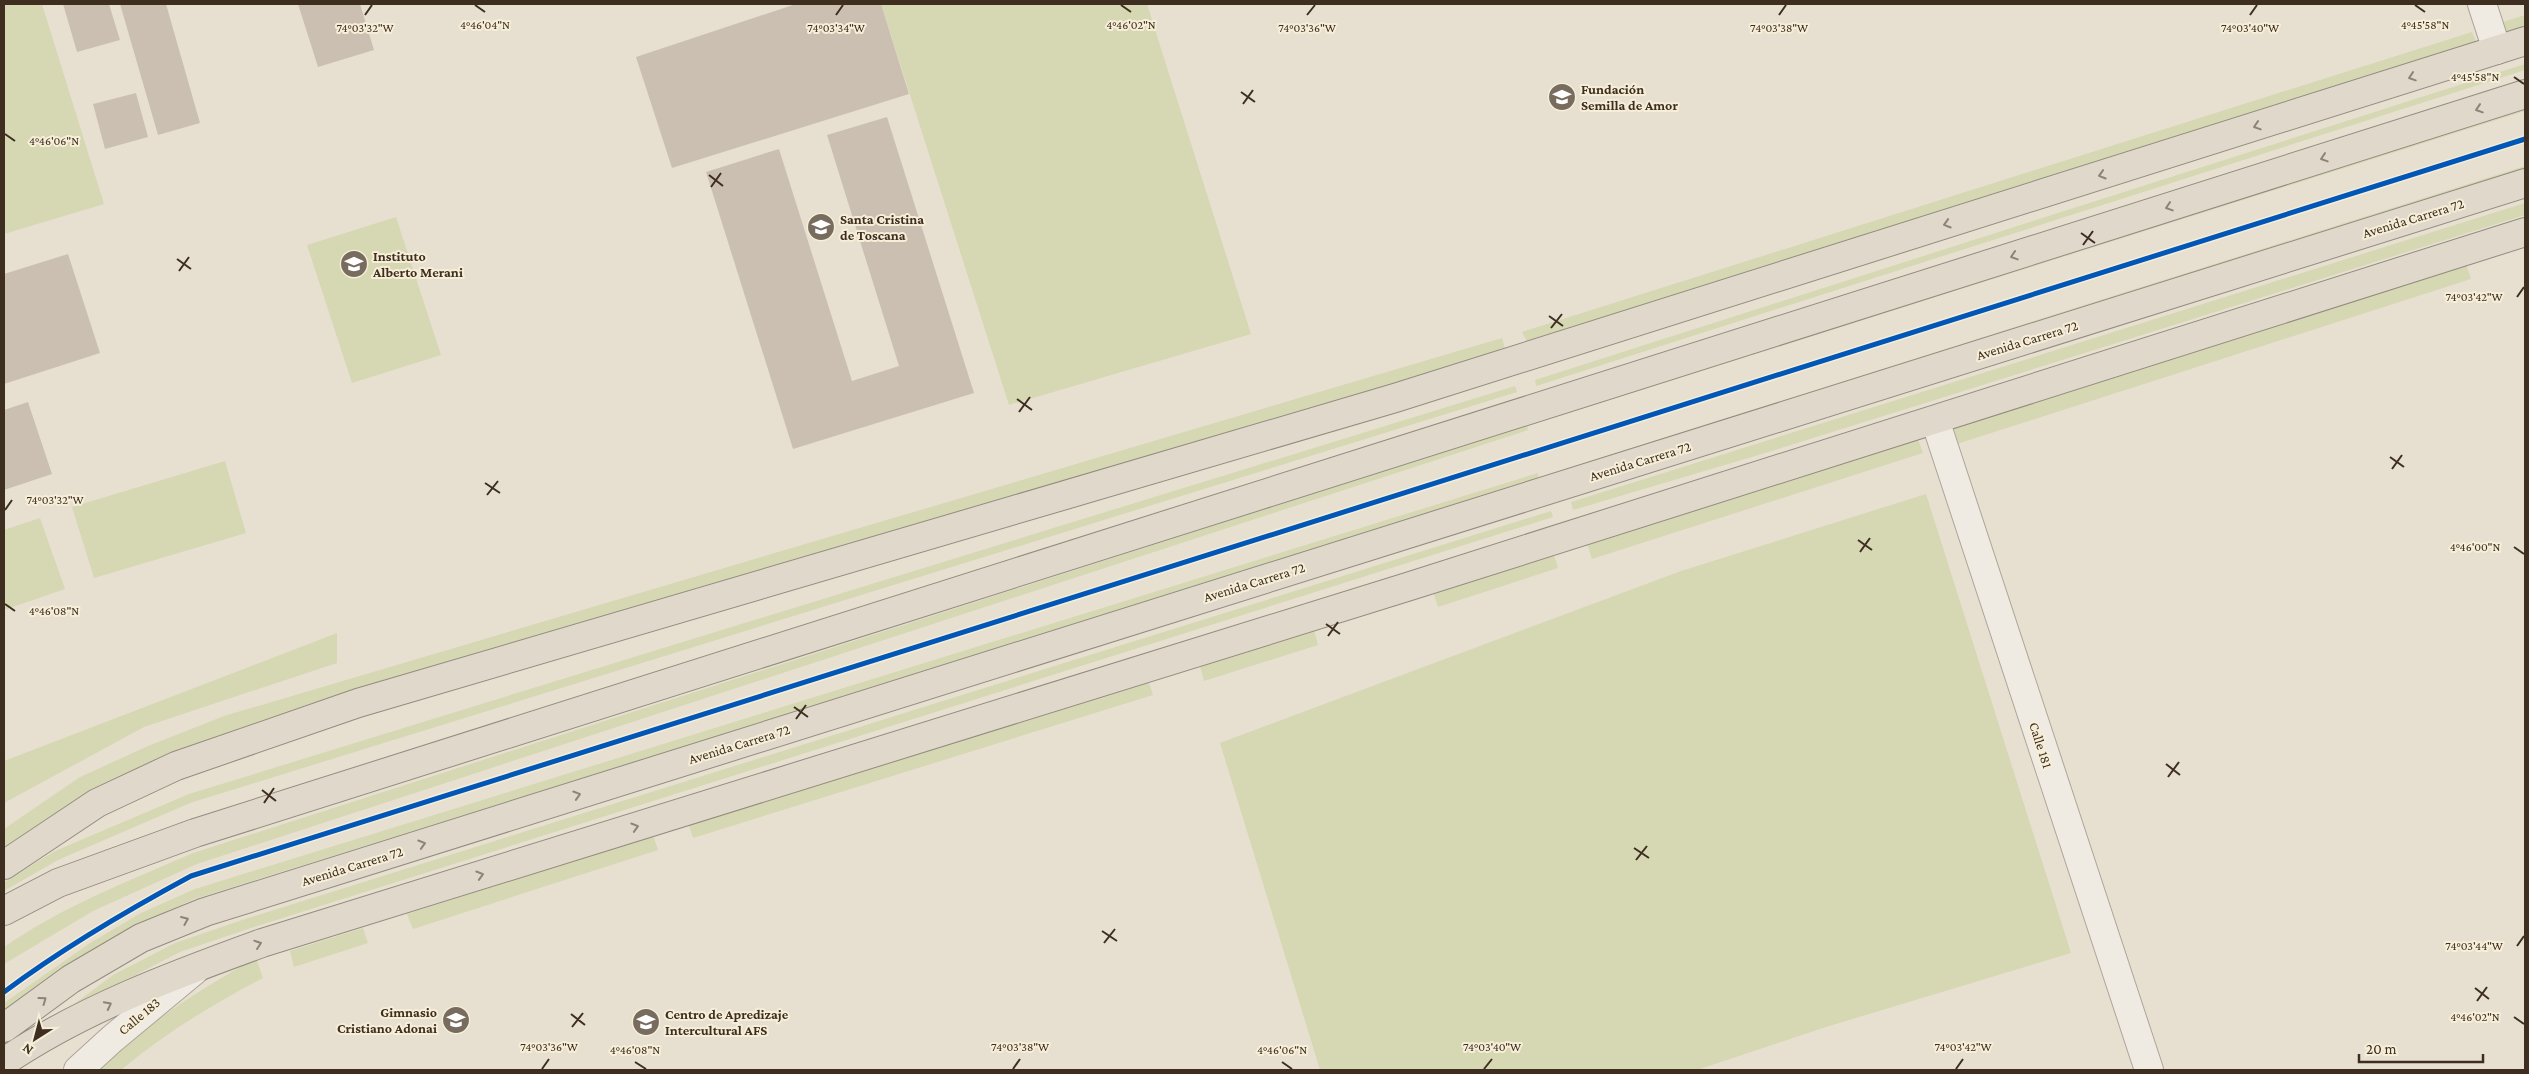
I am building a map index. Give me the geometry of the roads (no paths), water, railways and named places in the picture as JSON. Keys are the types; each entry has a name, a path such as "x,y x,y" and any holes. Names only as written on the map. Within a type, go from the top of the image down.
{"highway":[{"path":"4,865 97,803 176,766 358,703 1395,398 2525,41"},
{"path":"4,911 58,883 205,830 2525,94"},
{"name":"Avenida Carrera 72","path":"4,1028 72,979 141,938 206,912 2525,183"},
{"path":"4,1062 30,1044 118,1000 202,964 271,940 1398,590 2525,232"}],"street":[{"path":"2482,4 2497,50"},
{"name":"Calle 181","path":"1935,420 2149,1070"},
{"name":"Calle 183","path":"78,1070 202,964"}],"place":[{"name":"Fundación Semilla de Amor","path":"1562,97"},
{"name":"Santa Cristina de Toscana","path":"821,227"},
{"name":"Instituto Alberto Merani","path":"354,264"},
{"name":"Gimnasio Cristiano Adonai","path":"456,1020"},
{"name":"Centro de Apredizaje Intercultural AFS","path":"646,1022"}]}
